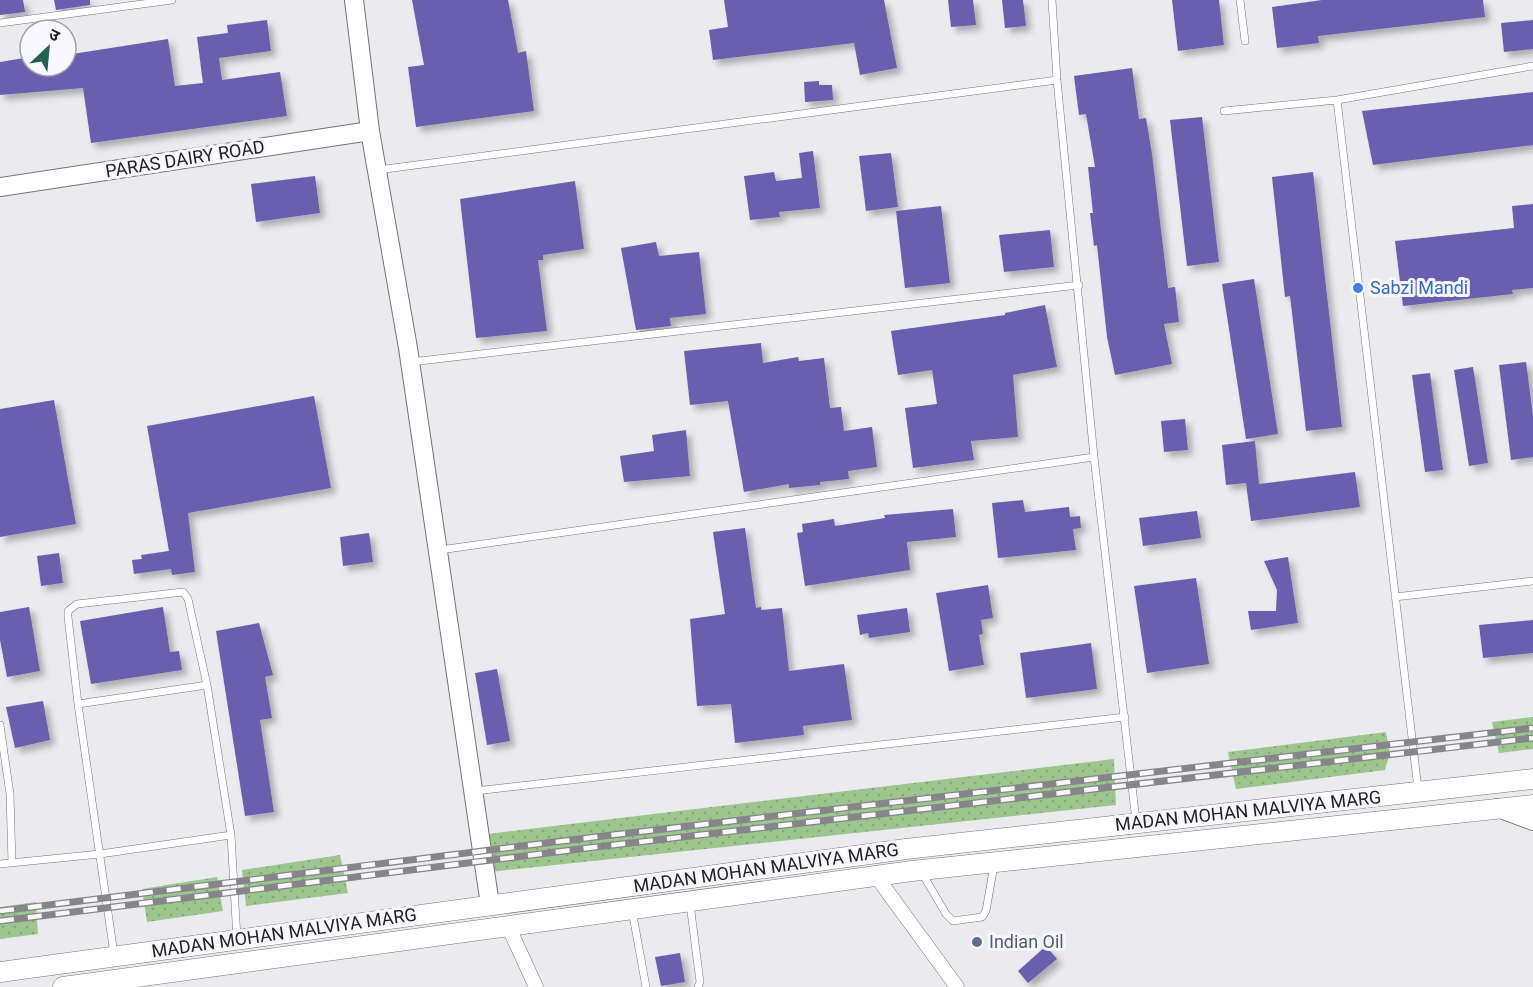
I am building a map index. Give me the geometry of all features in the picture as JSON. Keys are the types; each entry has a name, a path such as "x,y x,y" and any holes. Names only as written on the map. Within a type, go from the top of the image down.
{"main road":[{"name":"MADAN MOHAN MALVIYA MARG","path":"0,972 894,851 1533,779"},
{"name":"MADAN MOHAN MALVIYA MARG","path":"63,987 130,982 508,926 921,870 1533,805"}],"street":[{"path":"354,0 370,131 410,362 490,906"},
{"name":"PARAS DAIRY ROAD","path":"0,187 370,131"},
{"path":"1498,808 1533,821"},
{"path":"876,876 957,987"},
{"path":"508,926 536,987"}],"lane":[{"path":"0,23 172,0"},
{"path":"1052,0 1057,80 1079,285 1094,457 1137,823"},
{"path":"1240,0 1245,41"},
{"path":"1224,111 1337,100 1533,66"},
{"path":"377,171 1057,80"},
{"path":"1337,100 1418,792"},
{"path":"410,362 1079,285"},
{"path":"438,550 1094,457"},
{"path":"1395,597 1533,581"},
{"path":"115,956 78,704 68,617 68,611 77,603 183,592 188,599 207,684 231,835 237,940"},
{"path":"78,704 207,684"},
{"path":"473,792 1125,717"},
{"path":"0,725 10,794 12,863"},
{"path":"0,864 100,854 231,835"},
{"path":"921,870 946,914 953,921 982,918 986,911 995,862"},
{"path":"690,901 700,982 698,987"},
{"path":"632,909 646,987"}],"green space":[{"path":"1533,717 1533,749 1499,753 1492,722"},
{"path":"1386,732 1390,753 1385,770 1236,789 1228,752"},
{"path":"1114,759 1116,805 490,872 487,834"},
{"path":"340,855 348,893 246,906 242,870"},
{"path":"217,877 223,911 147,922 142,889"},
{"path":"36,902 38,934 0,939 0,907"}],"building":[{"path":"0,0 23,0 25,12 0,15"},
{"path":"54,0 90,0 90,5 56,10"},
{"path":"412,0 508,0 518,53 526,51 534,111 416,127 408,67 424,65"},
{"path":"724,0 884,0 897,68 860,75 854,43 713,60 709,30 728,27"},
{"path":"948,0 973,0 976,25 951,27"},
{"path":"1002,0 1023,0 1026,26 1005,28"},
{"path":"1172,0 1219,0 1224,45 1178,51"},
{"path":"1322,0 1483,0 1485,17 1318,36 1319,43 1277,48 1272,7"},
{"path":"267,20 271,51 219,58 222,80 280,72 287,116 91,143 83,88 0,95 0,62 18,59 18,78 78,78 78,53 168,39 175,86 203,83 197,37 228,33 227,25"},
{"path":"1533,20 1533,49 1504,52 1501,23"},
{"path":"1132,68 1139,119 1146,118 1168,288 1175,287 1179,322 1164,324 1172,364 1115,375 1107,337 1097,245 1094,246 1090,213 1093,213 1088,167 1095,167 1086,114 1079,115 1074,76"},
{"path":"819,81 819,85 832,85 833,100 805,102 804,82"},
{"path":"1533,92 1533,145 1373,165 1362,111"},
{"path":"1202,117 1219,262 1187,266 1170,120"},
{"path":"813,151 820,208 779,212 780,217 750,220 744,176 774,172 776,181 802,178 799,153"},
{"path":"891,153 898,207 866,211 859,156"},
{"path":"1313,172 1342,427 1306,431 1290,296 1285,297 1272,177"},
{"path":"315,176 320,213 256,222 251,184"},
{"path":"575,181 584,249 543,255 543,260 538,260 547,331 476,338 460,199"},
{"path":"1533,204 1533,288 1512,290 1513,294 1403,306 1395,241 1514,228 1512,206"},
{"path":"941,206 950,283 905,288 896,211"},
{"path":"1050,230 1054,267 1004,272 999,235"},
{"path":"656,242 659,256 699,252 706,314 670,318 671,326 636,330 621,248"},
{"path":"1254,279 1278,434 1246,439 1222,284"},
{"path":"1045,305 1057,367 1013,375 1018,437 971,441 974,460 913,468 905,408 937,404 932,370 898,375 891,331 1005,315 1005,313"},
{"path":"761,343 763,363 798,357 799,361 824,358 830,408 841,407 844,431 872,427 877,467 848,471 849,479 820,482 820,485 789,488 789,484 744,492 728,401 690,405 684,351"},
{"path":"1526,362 1533,416 1533,457 1511,460 1499,365"},
{"path":"1473,367 1488,463 1469,466 1454,370"},
{"path":"1430,373 1443,470 1425,472 1412,375"},
{"path":"314,396 331,488 188,513 195,572 172,575 171,569 134,574 132,560 142,559 141,555 169,551 147,426"},
{"path":"54,400 76,524 0,537 0,409"},
{"path":"1185,419 1188,450 1164,452 1161,421"},
{"path":"686,430 690,476 624,482 620,456 654,451 652,435"},
{"path":"1255,441 1259,484 1355,472 1360,507 1251,521 1246,483 1226,485 1222,445"},
{"path":"1023,500 1025,512 1069,507 1070,517 1080,516 1081,528 1073,529 1076,550 998,558 992,503"},
{"path":"953,509 956,537 907,542 910,570 805,586 797,533 803,532 802,524 834,519 835,526 885,518 884,515"},
{"path":"1197,511 1201,538 1143,546 1139,518"},
{"path":"745,528 756,608 761,607 761,610 782,608 789,671 844,664 852,720 803,726 804,735 735,743 731,704 697,706 690,619 725,614 713,532"},
{"path":"369,533 373,562 343,566 340,537"},
{"path":"59,553 63,583 41,586 37,556"},
{"path":"1288,557 1298,623 1251,630 1248,611 1276,611 1277,590 1264,561"},
{"path":"1196,578 1209,664 1147,673 1134,586"},
{"path":"988,585 993,618 981,620 983,634 979,635 984,665 949,671 936,593"},
{"path":"29,607 40,671 7,677 0,640 0,612"},
{"path":"163,607 170,652 179,651 182,670 91,684 80,621"},
{"path":"907,608 910,632 869,638 868,633 860,635 857,615"},
{"path":"1533,620 1533,653 1483,658 1479,625"},
{"path":"259,623 273,675 265,677 272,718 260,720 274,812 245,816 216,631"},
{"path":"1091,643 1097,689 1026,698 1020,653"},
{"path":"497,669 510,741 487,745 475,673"},
{"path":"43,701 50,740 15,748 6,707"},
{"path":"1046,946 1057,959 1028,983 1018,971"},
{"path":"680,953 685,982 661,986 655,957"}],"railway":[{"path":"0,911 595,837 1533,728"},
{"path":"0,921 596,847 1533,738"}],"place":[{"name":"Sabzi Mandi","path":"1358,288"},
{"name":"Indian Oil","path":"977,942"}]}
